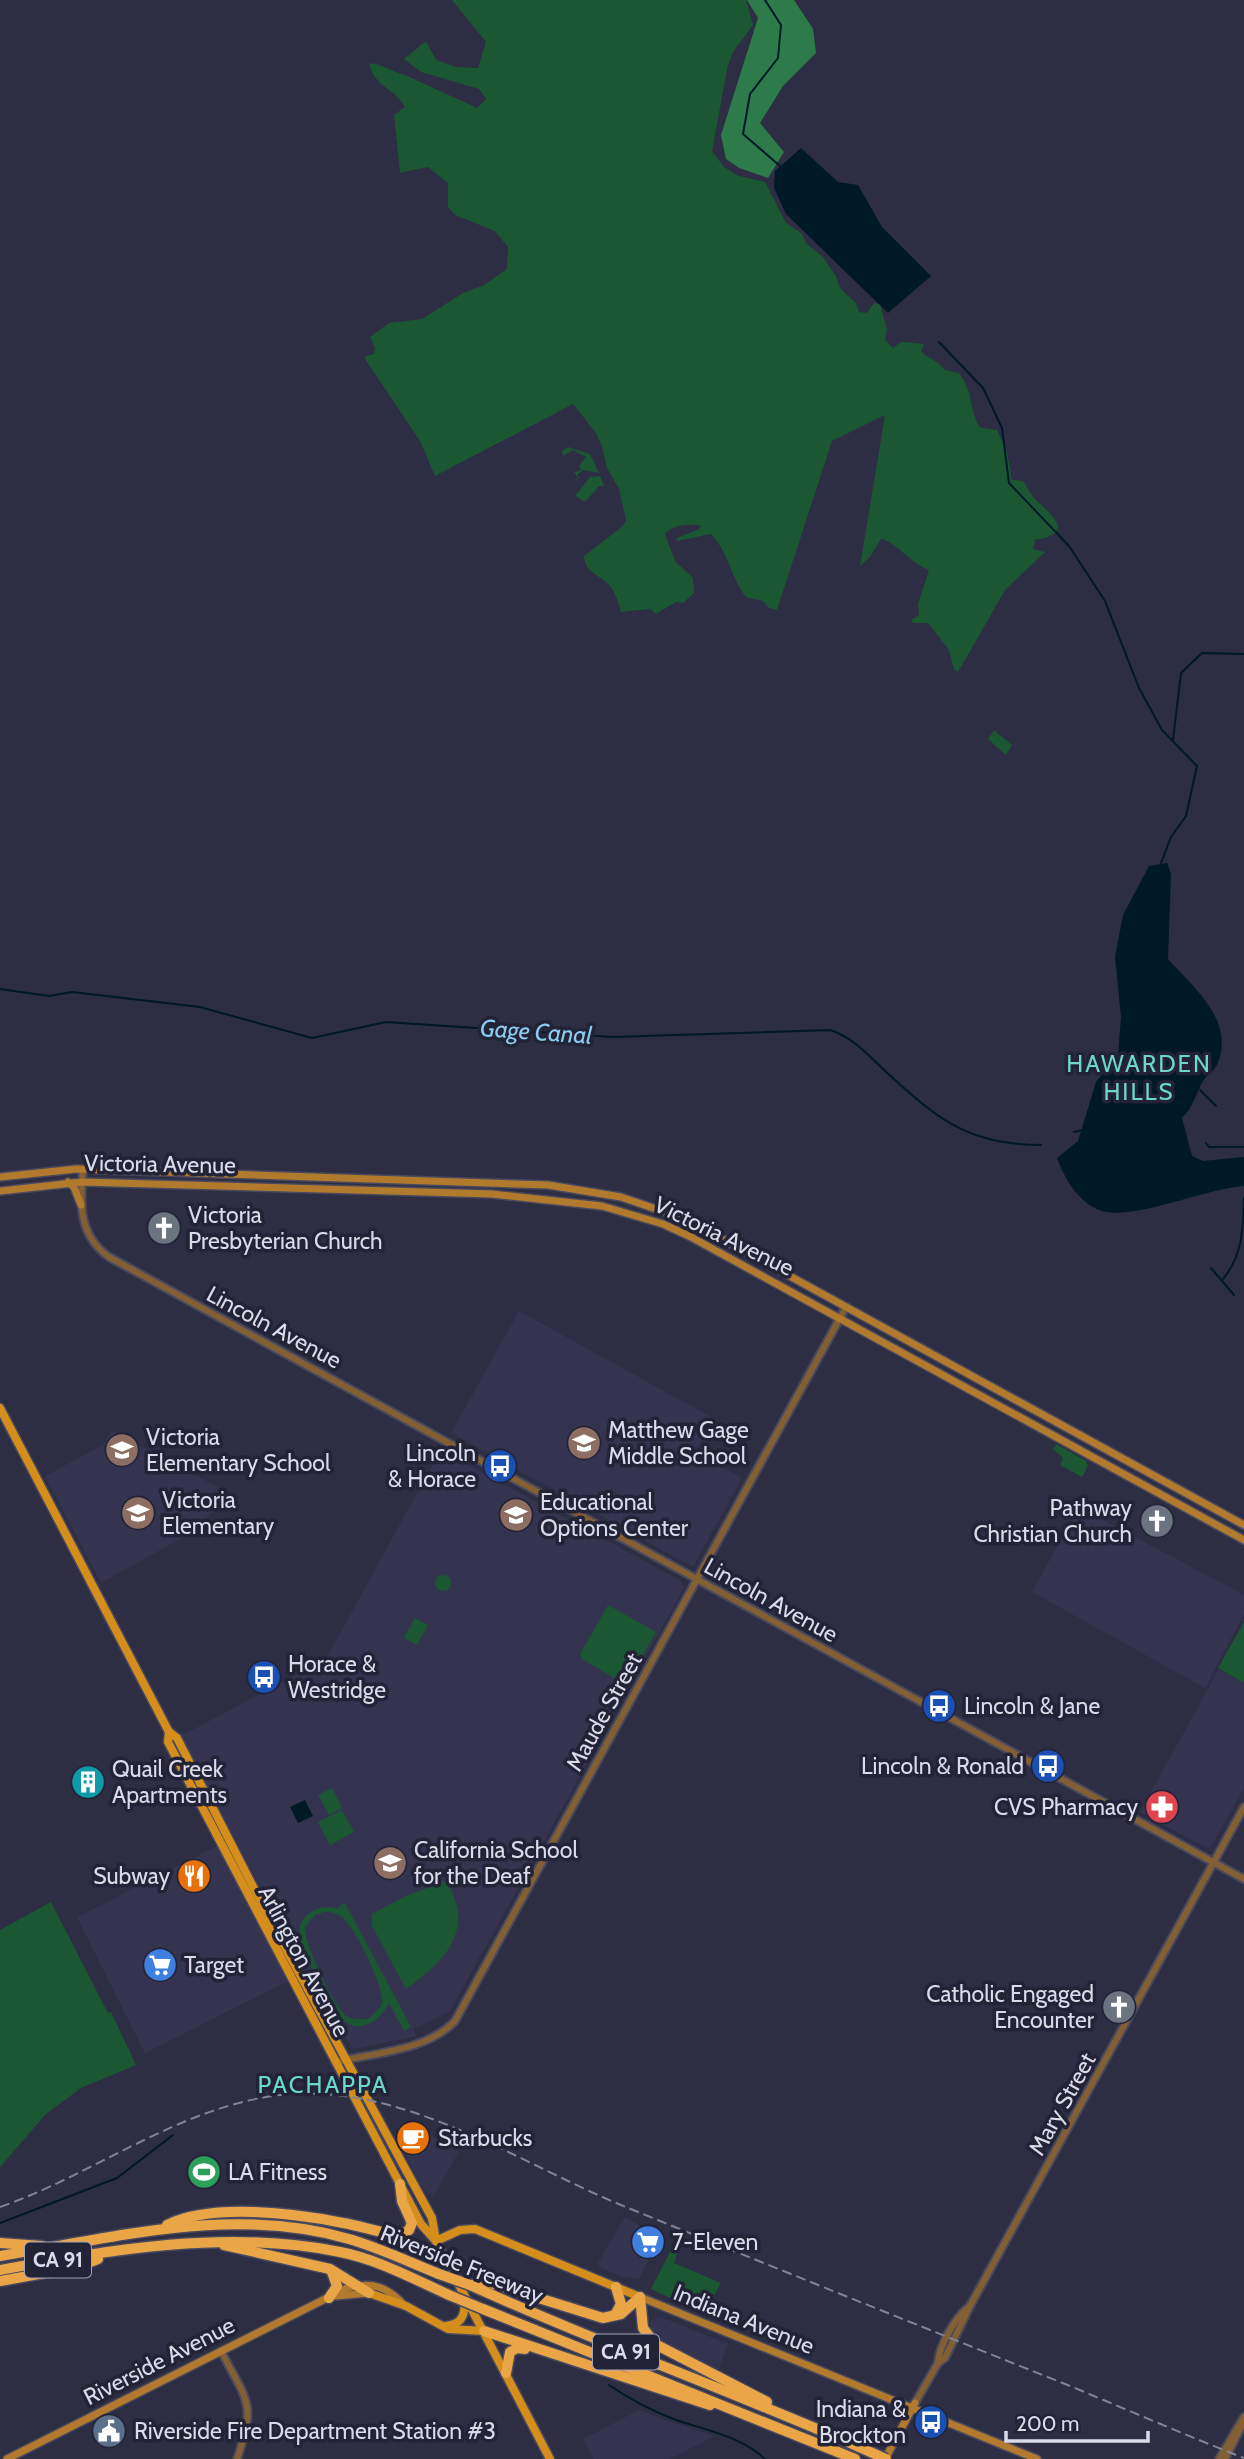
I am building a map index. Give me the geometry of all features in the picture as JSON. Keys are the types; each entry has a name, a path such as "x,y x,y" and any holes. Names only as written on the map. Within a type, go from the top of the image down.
{"highway":[{"path":"160,2228 182,2218 250,2213 340,2222 401,2235 409,2230 412,2222 402,2201 400,2184"},
{"name":"Riverside Freeway","path":"0,2256 160,2228 240,2224 280,2227 348,2239 439,2274 467,2290 785,2413 883,2458"},
{"path":"213,2241 330,2269 369,2293"},
{"name":"Riverside Freeway","path":"0,2270 117,2251 213,2241 341,2252 855,2459"},
{"path":"0,2243 20,2242 53,2248"},
{"path":"0,2281 77,2267 117,2251"},
{"path":"329,2298 337,2284 330,2269"},
{"path":"467,2290 487,2283 603,2318 611,2318 628,2310 640,2297"},
{"path":"611,2318 621,2304 616,2287"},
{"path":"640,2297 643,2328 655,2344 753,2392 785,2413"},
{"path":"484,2331 689,2401 732,2410"},
{"path":"506,2373 510,2351 517,2348 540,2351"}],"main road":[{"name":"Victoria Avenue","path":"0,1177 83,1169 487,1181 582,1188 631,1200 682,1219 1244,1525"},
{"name":"Victoria Avenue","path":"0,1191 67,1182 380,1189 552,1198 628,1212 682,1233 1244,1540"},
{"path":"67,1182 74,1187 81,1205"},
{"name":"Arlington Avenue","path":"0,1408 169,1732 177,1738 272,1924 432,2218 436,2241"},
{"name":"Arlington Avenue","path":"169,1732 168,1742 183,1772 421,2224 436,2241 467,2290 484,2331 550,2459"},
{"name":"Indiana Avenue","path":"436,2241 460,2230 475,2229 914,2405 1037,2459"},
{"name":"Riverside Avenue","path":"7,2459 355,2286 379,2286 406,2306 458,2332 484,2331"},
{"path":"443,2326 452,2325 463,2318 467,2290"},
{"name":"Riverside Avenue","path":"329,2298 369,2293 406,2306"},
{"path":"883,2458 914,2405"}],"street":[{"name":"Lincoln Avenue","path":"83,1169 81,1205 88,1233 109,1257 1244,1879"},
{"name":"Maude Street","path":"335,2062 415,2044 440,2034 455,2021 846,1307"},
{"name":"Mary Street","path":"914,2405 938,2363 945,2358 970,2306 1244,1807"},
{"path":"221,2351 250,2412 249,2425 237,2459"},
{"path":"1219,2459 1244,2419"},
{"path":"1224,2459 1244,2419"}],"shaded area":[{"path":"801,148 838,182 858,185 882,227 931,276 888,313 786,214 774,188 775,171"},
{"path":"1167,863 1171,874 1168,959 1209,1006 1221,1034 1217,1065 1203,1081 1192,1105 1182,1118 1192,1156 1203,1161 1244,1157 1244,1186 1136,1211 1106,1212 1082,1199 1057,1158 1078,1141 1096,1082 1118,1055 1121,1017 1115,957 1123,915 1149,866"},
{"name":"Matthew Gage Middle School","path":"519,1311 713,1418 695,1452 742,1478 693,1567 451,1433"},
{"name":"Victoria Elementary","path":"112,1431 231,1494 191,1533 101,1583 45,1476 103,1445"},
{"name":"California School for the Deaf","path":"445,1452 681,1581 684,1588 450,2011 414,2029 414,2037 353,2049 315,1990 181,1736 326,1659 439,1453"},
{"path":"1079,1507 1244,1595 1244,1614 1205,1688 1032,1592"},
{"path":"1219,1669 1244,1683 1244,1788 1211,1846 1207,1848 1140,1812"},
{"path":"305,1800 313,1816 298,1823 290,1807"},
{"path":"217,1846 288,1981 145,2053 77,1917"},
{"path":"407,2126 461,2148 433,2197 423,2189 399,2143 397,2131"},
{"path":"625,2217 660,2238 640,2277 635,2279 601,2268 598,2263"},
{"path":"661,2317 728,2344 718,2371 657,2342 649,2321"},
{"path":"639,2410 714,2436 670,2459 593,2459 583,2439"}],"green space":[{"path":"452,0 746,0 753,25 733,52 728,65 712,151 724,167 739,176 765,182 786,223 801,233 807,244 822,256 836,276 840,288 856,303 859,312 867,313 874,303 880,304 887,329 885,340 893,348 901,342 924,344 921,351 924,354 945,370 959,373 979,427 997,430 1007,452 1012,480 1023,481 1057,524 1055,533 1035,540 1033,549 1045,552 1005,590 958,672 954,670 949,650 928,623 913,623 911,620 919,615 918,604 929,570 881,539 870,557 860,566 885,415 832,441 777,610 769,608 763,601 746,597 711,534 677,541 677,538 701,526 692,525 677,527 665,534 675,561 693,578 694,593 683,603 676,602 656,614 650,609 621,612 612,589 590,570 584,556 623,526 626,520 619,489 607,468 596,433 573,404 435,476 420,441 365,359 366,356 374,354 375,348 370,337 389,323 422,319 463,293 484,285 507,269 508,247 495,231 455,215 448,207 448,183 428,167 400,173 394,115 405,107 396,95 375,77 369,63 405,75 477,108 486,99 479,89 421,72 404,59 426,41 436,60 456,67 478,68 486,42"},
{"path":"747,0 794,0 813,29 816,53 783,86 760,123 784,152 768,178 739,168 726,159 721,135 758,18"},
{"path":"568,447 590,454 599,473 583,470 577,475 579,478 572,484 578,478 574,472 581,470 579,466 586,457 573,450 563,456 562,451"},
{"path":"600,476 604,486 599,486 585,502 575,496 590,477"},
{"path":"994,730 1012,745 1006,755 988,739"},
{"path":"1056,1444 1086,1461 1088,1466 1082,1477 1060,1465 1063,1458 1053,1449"},
{"path":"443,1575 451,1583 443,1591 435,1583"},
{"path":"608,1605 656,1632 626,1685 582,1659 580,1654"},
{"path":"415,1618 428,1625 417,1645 404,1638"},
{"path":"1244,1622 1244,1683 1218,1668"},
{"path":"332,1788 342,1808 329,1815 318,1795"},
{"path":"342,1810 354,1832 330,1845 318,1822"},
{"path":"446,1881 458,1915 452,1943 433,1967 406,1989 372,1926 372,1914 406,1896"},
{"path":"51,1902 108,2013 111,2012 136,2065 81,2088 46,2114 0,2167 0,1930"},
{"path":"345,1903 411,2027 404,2031 389,2003 381,2015 369,2024 355,2026 342,2019 306,1958 299,1937 302,1922 317,1909 339,1909 339,1906","holes":["335,1913 344,1919 363,1947 375,1974 382,2005 370,2018 353,2019 342,2012 314,1960 305,1927 315,1915"]},
{"path":"675,2242 680,2245 674,2263 721,2283 704,2314 651,2289"}],"waterway":[{"path":"765,0 781,25 778,58 750,94 743,134 780,166"},
{"path":"939,342 983,388 1002,428 1009,483 1069,546 1105,601 1139,688 1162,730 1197,766 1186,816 1171,837 1161,863"},
{"path":"1173,740 1181,673 1202,653 1244,654"},
{"name":"Gage Canal","path":"0,989 49,996 72,992 200,1007 312,1038 386,1022 613,1037 830,1030 858,1046 919,1101 953,1125 992,1140 1041,1145"},
{"path":"1200,1090 1216,1106"},
{"path":"1074,1132 1083,1130"},
{"name":"Gage Canal","path":"1206,1143 1209,1147 1244,1147"},
{"path":"1223,1279 1238,1251 1244,1198"},
{"path":"1211,1268 1234,1295"},
{"path":"0,2223 117,2178 173,2135"},
{"path":"609,2385 658,2413 746,2445 765,2459"}],"railway":[{"path":"0,2207 70,2177 172,2127 243,2102 280,2095 325,2094 370,2100 456,2128 621,2205 1244,2458"}],"place":[{"name":"Victoria Presbyterian Church","path":"164,1228"},
{"name":"Matthew Gage Middle School","path":"584,1443"},
{"name":"Victoria Elementary School","path":"122,1450"},
{"name":"Lincoln & Horace","path":"500,1466"},
{"name":"Victoria Elementary","path":"138,1513"},
{"name":"Educational Options Center","path":"516,1515"},
{"name":"Pathway Christian Church","path":"1157,1521"},
{"name":"Horace & Westridge","path":"264,1677"},
{"name":"Lincoln & Jane","path":"939,1706"},
{"name":"Lincoln & Ronald","path":"1048,1766"},
{"name":"Quail Creek Apartments","path":"88,1782"},
{"name":"CVS Pharmacy","path":"1162,1807"},
{"name":"California School for the Deaf","path":"390,1863"},
{"name":"Subway","path":"194,1876"},
{"name":"Target","path":"160,1965"},
{"name":"Catholic Engaged Encounter","path":"1119,2007"},
{"name":"Starbucks","path":"413,2138"},
{"name":"LA Fitness","path":"204,2172"},
{"name":"7-Eleven","path":"648,2242"},
{"name":"Indiana & Brockton","path":"931,2422"},
{"name":"Riverside Fire Department Station #3","path":"109,2431"}],"district":[{"name":"HAWARDEN HILLS","path":"1139,1078"},
{"name":"PACHAPPA","path":"323,2085"}]}
